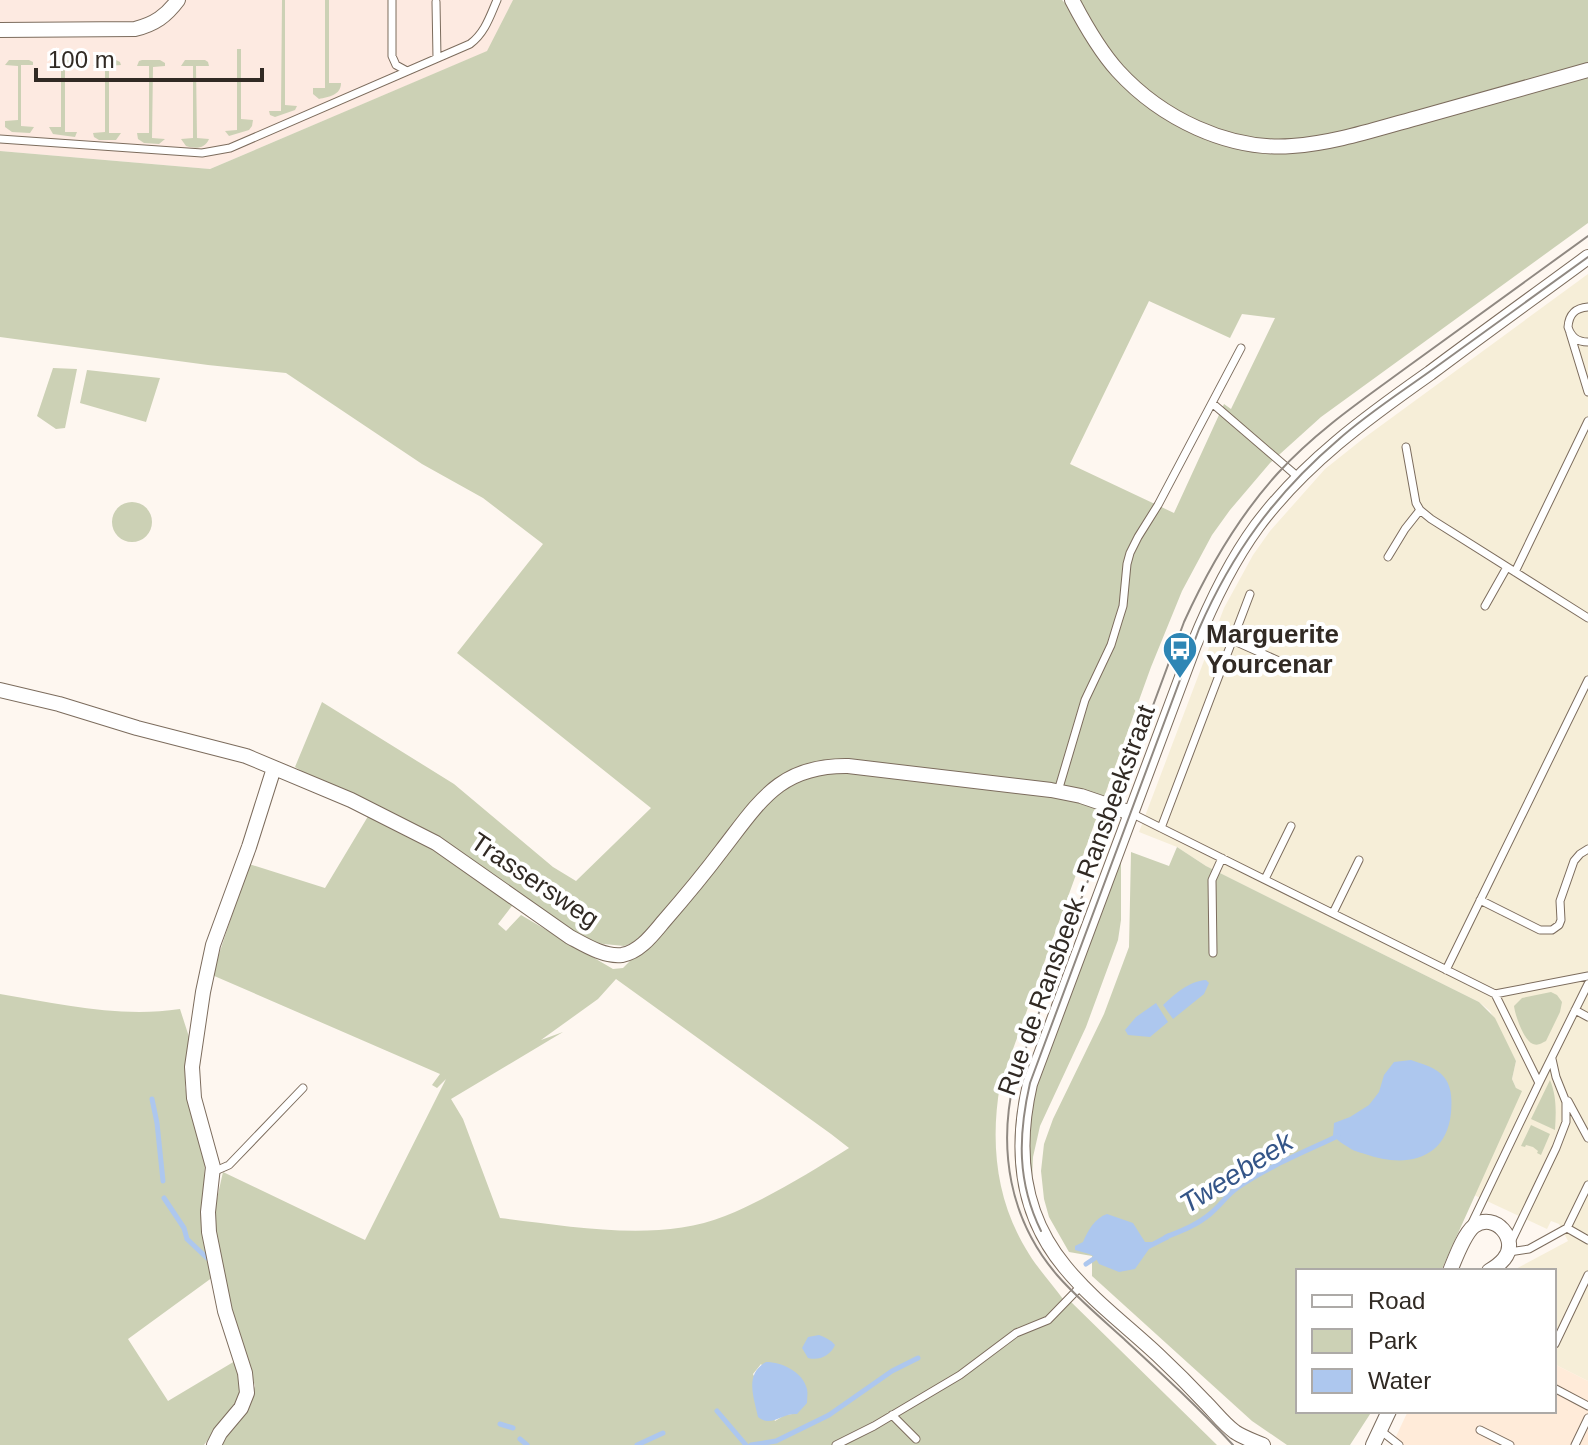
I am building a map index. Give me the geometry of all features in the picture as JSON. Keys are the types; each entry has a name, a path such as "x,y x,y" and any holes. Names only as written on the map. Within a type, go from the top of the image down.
{"street":[{"path":"0,30 135,29 162,18 178,0"},
{"path":"1072,0 1111,64 1157,106 1195,127 1257,145 1288,147 1338,140 1588,70"},
{"name":"Rue de Ransbeek - Ransbeekstraat","path":"1263,1445 1229,1426 1157,1354 1081,1286 1051,1248 1033,1212 1022,1162 1023,1115 1034,1073 1194,645 1217,593 1249,537 1298,477 1341,438 1588,257"},
{"name":"Trassersweg","path":"0,690 246,756 351,800 436,843 570,937 598,951 621,955 632,952 652,935 755,806 784,781 800,773 848,766 1058,791 1131,813"},
{"path":"214,1445 241,1408 247,1393 245,1373 225,1311 209,1232 213,1172 194,1098 192,1067 214,940 249,847 274,768"},
{"path":"1451,1269 1468,1233 1482,1222 1499,1225 1506,1232 1509,1249 1505,1259 1492,1269"},
{"path":"1373,1445 1388,1413"}],"lane":[{"path":"392,0 392,56 396,65 407,71"},
{"path":"0,139 202,153 230,148 475,41 497,0"},
{"path":"436,2 437,58"},
{"path":"1588,307 1571,315 1568,327 1588,392"},
{"path":"1570,333 1579,341 1588,342"},
{"path":"1058,791 1085,700 1111,645 1123,606 1130,553 1241,348"},
{"path":"1212,403 1298,477"},
{"path":"1485,606 1511,569 1588,421"},
{"path":"1406,447 1420,510 1588,618"},
{"path":"1388,557 1420,510"},
{"path":"1161,828 1250,594"},
{"path":"1232,640 1279,661"},
{"path":"1446,970 1588,680"},
{"path":"1131,813 1495,994 1588,976"},
{"path":"1265,879 1291,826"},
{"path":"1480,900 1540,930 1552,930 1561,920 1560,901 1574,861 1588,849"},
{"path":"1213,953 1212,880 1222,858"},
{"path":"1333,913 1359,860"},
{"path":"1468,1233 1588,984"},
{"path":"1495,994 1539,1083"},
{"path":"1575,1010 1588,1017"},
{"path":"1552,1056 1553,1068 1562,1090 1588,1138"},
{"path":"213,1172 229,1165 303,1088"},
{"path":"1562,1090 1567,1111 1563,1133 1509,1249 1529,1249 1567,1228 1588,1185"},
{"path":"1567,1228 1588,1240"},
{"path":"1556,1342 1588,1275"},
{"path":"836,1445 960,1375 1016,1333 1048,1320 1081,1286"},
{"path":"1556,1389 1588,1406"},
{"path":"892,1415 916,1439"},
{"path":"1575,1445 1588,1418"},
{"path":"1380,1430 1399,1445"},
{"path":"1480,1430 1510,1445"}],"shaded area":[{"path":"0,0 513,0 488,51 210,169 0,151"},
{"path":"1588,274 1588,1381 1556,1365 1556,1269 1516,1269 1568,1241 1559,1224 1551,1221 1547,1229 1474,1195 1516,1088 1512,1079 1516,1061 1490,1011 1479,1002 1206,866 1177,847 1139,832 1224,608 1253,555 1325,469"},
{"path":"1556,1365 1588,1381 1588,1445 1392,1445 1407,1413 1556,1413"}],"green space":[{"path":"282,0 285,0 285,105 297,106 295,110 275,117 269,111 281,111"},
{"path":"325,0 329,0 329,83 341,83 337,93 319,99 313,94 313,88 325,88"},
{"path":"513,0 1062,0 1065,3 1074,0 1588,0 1588,223 1321,417 1270,463 1212,535 1182,591 1151,667 1000,1085 996,1129 998,1172 1009,1214 1029,1254 1063,1299 1068,1299 1217,1445 221,1445 224,1437 241,1420 255,1386 234,1317 217,1241 214,1212 223,1172 365,1240 446,1079 437,1088 432,1085 440,1074 212,975 249,864 325,888 370,813 295,767 322,702 454,784 553,867 576,881 651,808 457,653 543,544 483,498 422,464 286,373 0,337 0,151 210,169 487,51","holes":["1149,301 1230,338 1242,314 1275,318 1231,409 1224,404 1174,513 1070,464","515,902 594,943 624,946 638,941 639,952 623,968 613,969 521,915 506,931 498,924","616,979 849,1148 757,1201 699,1224 643,1231 500,1218 463,1119 451,1099 563,1032 541,1040 598,999","761,1364 792,1414 775,1421 753,1374"]},
{"path":"237,49 241,49 241,119 253,120 249,130 229,136 225,131 237,130"},
{"path":"9,60 33,62 33,65 21,65 21,126 34,127 30,133 12,132 5,127 5,121 18,120 18,66 5,65"},
{"path":"53,60 73,60 77,63 65,65 65,132 77,132 75,137 53,134 49,127 61,127 61,66 49,65"},
{"path":"97,60 116,60 121,65 109,66 109,133 121,133 116,140 99,140 93,133 105,132 105,66 93,66"},
{"path":"142,60 165,63 165,66 153,67 152,138 165,139 159,144 144,143 138,139 137,133 149,133 149,66 137,66"},
{"path":"185,60 205,60 209,66 196,66 197,138 209,139 205,145 193,148 186,146 181,139 193,138 193,66 181,66"},
{"path":"53,368 77,369 65,428 56,429 37,416"},
{"path":"87,370 160,378 146,422 80,403"},
{"path":"132,502 146,508 152,522 146,536 132,542 118,536 112,522 118,508"},
{"path":"1177,847 1206,866 1479,1002 1495,1018 1516,1061 1512,1079 1516,1088 1522,1091 1442,1269 1296,1269 1296,1413 1371,1413 1350,1445 1287,1445 1252,1421 1092,1276 1092,1256 1069,1252 1049,1217 1041,1171 1044,1144 1104,1014 1129,947 1131,852 1169,866"},
{"path":"1121,851 1118,940 1086,1027 1040,1126 1032,1180 1027,1173 1029,1105"},
{"path":"1551,992 1562,1002 1560,1012 1546,1041 1533,1044 1523,1033 1514,1006 1522,998"},
{"path":"0,994 112,1011 180,1009 190,1040 185,1087 205,1160 203,1225 213,1277 128,1339 168,1401 235,1361 241,1380 240,1397 204,1445 0,1445"},
{"path":"1550,1080 1555,1099 1555,1130 1531,1119"},
{"path":"1531,1125 1550,1134 1541,1155 1533,1147 1521,1146"}],"water":[{"path":"1206,980 1209,983 1204,994 1173,1019 1163,1005 1188,985"},
{"path":"1156,1003 1168,1022 1150,1037 1128,1035 1125,1030 1136,1017"},
{"path":"1411,1060 1437,1071 1450,1089 1451,1108 1447,1129 1432,1151 1408,1160 1380,1158 1352,1150 1333,1136 1334,1123 1369,1105 1394,1062"},
{"path":"1107,1214 1133,1223 1145,1242 1152,1242 1169,1233 1169,1239 1149,1249 1135,1269 1119,1272 1099,1264 1095,1257 1075,1250 1075,1246 1083,1242 1095,1221"},
{"path":"819,1335 835,1345 824,1357 808,1358 802,1348 808,1337"},
{"path":"766,1362 791,1369 805,1383 807,1403 797,1414 772,1421 758,1417 753,1379 759,1367"}],"waterway":[{"path":"152,1099 163,1181"},
{"name":"Tweebeek","path":"1166,1237 1205,1218 1249,1180 1338,1136"},
{"name":"Tweebeek","path":"164,1198 184,1228 187,1239 207,1258"},
{"name":"Tweebeek","path":"1086,1264 1098,1256"},
{"name":"Tweebeek","path":"751,1445 776,1441 829,1415 892,1371 918,1358"},
{"name":"Tweebeek","path":"717,1411 746,1445"},
{"name":"Tweebeek","path":"500,1424 513,1428"},
{"name":"Tweebeek","path":"637,1445 663,1433"},
{"name":"Tweebeek","path":"520,1439 527,1445"}],"tram line":[{"path":"1233,1445 1179,1390 1073,1292 1041,1253 1018,1207 1008,1157 1009,1106 1014,1080 1184,622 1214,562 1237,525 1278,473 1325,429 1588,236"},
{"path":"1041,1231 1027,1195 1022,1158 1023,1122 1030,1083 1199,629 1226,575 1275,503 1338,440 1373,411 1588,257"}],"place":[{"name":"Marguerite Yourcenar","path":"1180,680"}]}
